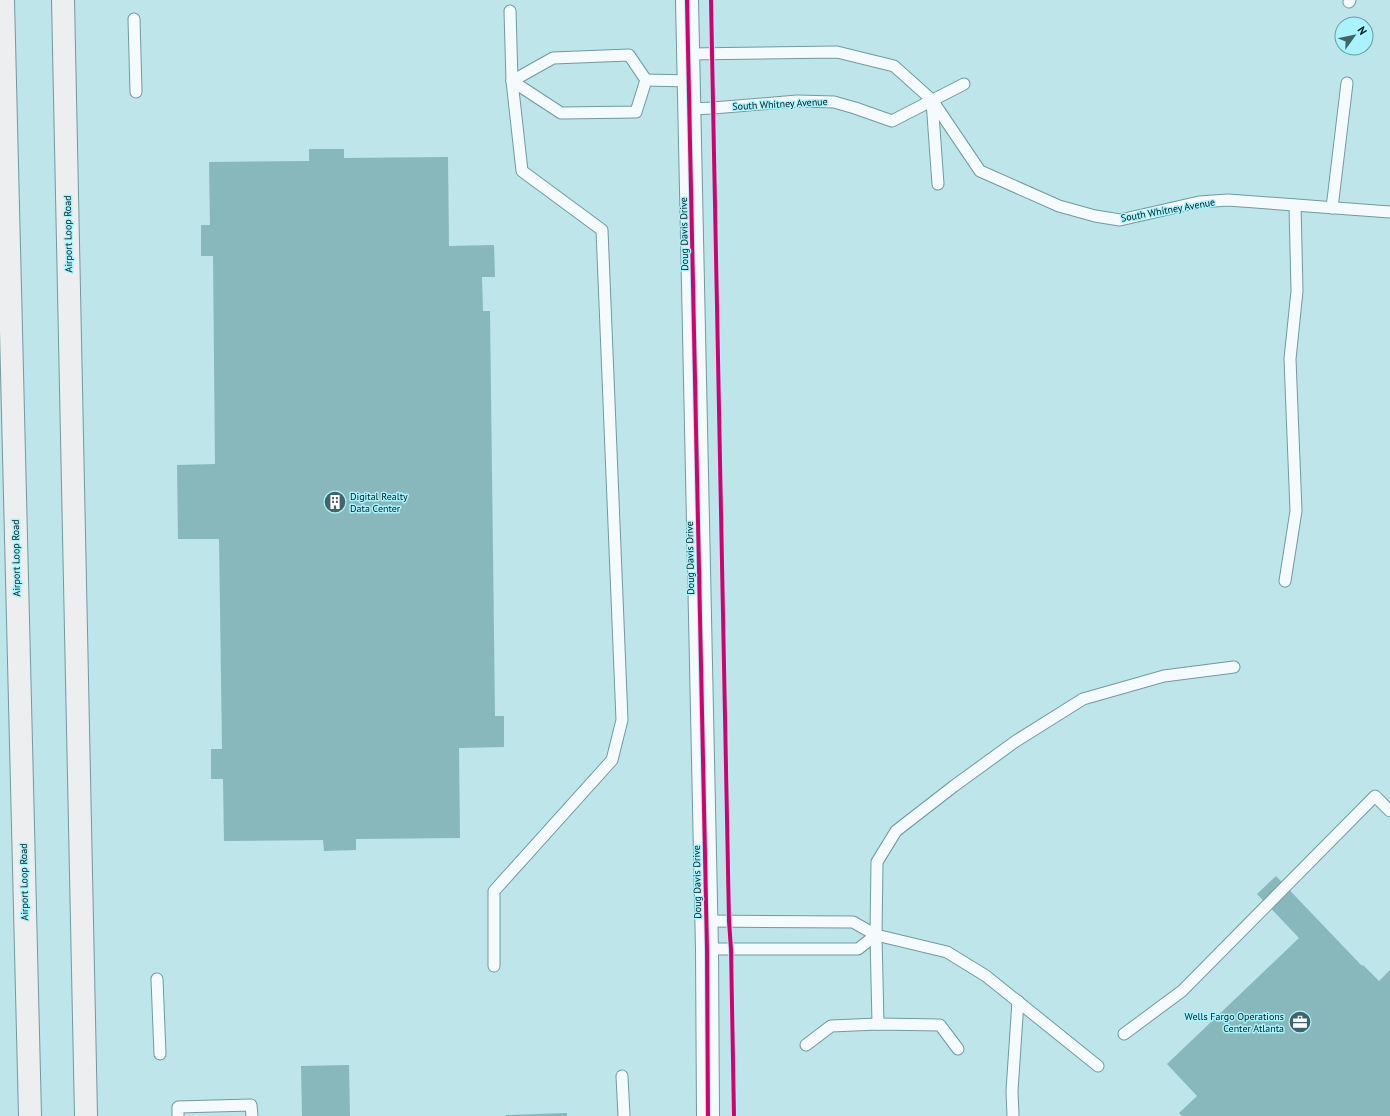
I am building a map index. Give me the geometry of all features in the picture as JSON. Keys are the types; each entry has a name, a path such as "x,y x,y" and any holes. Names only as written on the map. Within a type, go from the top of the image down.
{"main road":[{"name":"Airport Loop Road","path":"3,0 30,1116"},
{"name":"Airport Loop Road","path":"64,0 86,1116"}],"street":[{"name":"Doug Davis Drive","path":"687,0 707,949 708,1116"}],"lane":[{"path":"494,966 494,891 612,760 622,720 602,230 522,171 512,81 510,11"},
{"path":"134,19 136,92"},
{"path":"688,54 837,52 894,66 932,100 938,184"},
{"path":"512,81 553,58 629,55 646,80"},
{"path":"512,81 561,113 636,112 646,80"},
{"path":"646,80 689,81"},
{"path":"1332,208 1347,83"},
{"path":"932,100 964,84"},
{"name":"South Whitney Avenue","path":"689,109 797,102 834,102 892,121 932,100 980,171 1066,208 1095,216 1120,220 1199,202 1228,200 1390,212"},
{"path":"1285,581 1296,511 1290,359 1297,291 1295,205"},
{"path":"878,1024 876,935 877,862 896,831 1016,741 1083,699 1164,676 1234,667"},
{"path":"1124,1034 1182,991 1375,796 1390,811"},
{"path":"706,921 853,922 876,935 947,952 986,976 1098,1066"},
{"path":"707,949 858,949 876,935"},
{"path":"157,979 160,1054"},
{"path":"1013,1116 1012,1091 1018,1001"},
{"path":"806,1044 831,1026 878,1024 940,1025 958,1049"},
{"path":"622,1076 624,1116"},
{"path":"178,1116 178,1107 251,1105 252,1116"}],"building":[{"name":"Digital Realty Data Center","path":"309,149 344,149 344,158 448,157 449,246 494,245 495,277 482,277 483,311 490,311 495,716 504,716 504,747 459,748 460,838 356,839 356,850 324,851 323,840 224,841 223,779 211,779 211,749 222,749 219,539 178,539 177,465 215,464 213,256 201,256 201,225 210,225 209,162 309,161"},
{"name":"Wells Fargo Operations Center Atlanta","path":"1276,876 1362,966 1363,965 1379,981 1390,970 1390,1116 1182,1116 1179,1113 1197,1096 1167,1064 1299,938 1257,894"},
{"path":"349,1065 350,1116 302,1116 301,1066"},
{"path":"567,1113 567,1116 506,1116 506,1115"}],"cycle path":[{"path":"687,0 707,949 708,1116"},
{"path":"711,0 734,1116"}],"place":[{"name":"Digital Realty Data Center","path":"335,502"},
{"name":"Wells Fargo Operations Center Atlanta","path":"1300,1022"}]}
